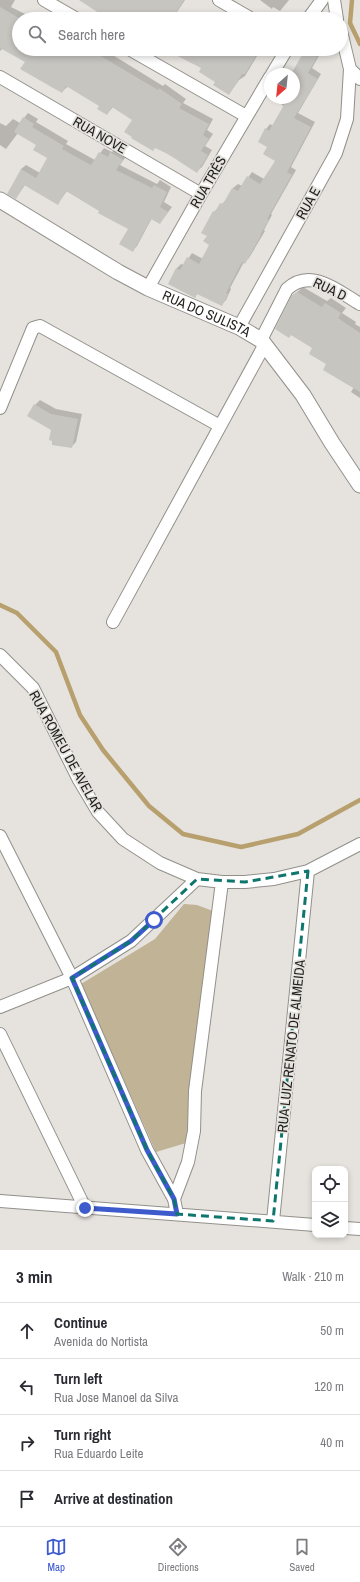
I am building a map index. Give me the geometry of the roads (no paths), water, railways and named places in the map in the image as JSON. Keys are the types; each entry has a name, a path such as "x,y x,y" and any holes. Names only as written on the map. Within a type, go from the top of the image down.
{"street":[{"path":"44,0 65,12"},
{"path":"218,0 239,12"},
{"path":"313,12 322,0"},
{"path":"334,0 337,12"},
{"path":"142,56 246,116"},
{"path":"276,68 283,56"},
{"path":"347,56 350,69 360,80"},
{"name":"RUA E","path":"239,327 336,153 347,119 350,69"},
{"name":"RUA NOVE","path":"0,77 201,194"},
{"name":"RUA TRÊS","path":"148,288 264,87"},
{"name":"RUA DO SULISTA","path":"0,200 118,272 148,288 239,327 263,342 303,395 360,485"},
{"name":"RUA D","path":"263,342 287,289 294,282 313,279 327,285 360,304"},
{"path":"0,408 33,328 40,326 220,426"},
{"path":"113,622 220,426 263,342"},
{"name":"RUA ROMEU DE AVELAR","path":"0,655 33,688 79,780 98,812 123,839 160,863 196,879 222,882 274,879 308,871 360,844"},
{"path":"0,836 72,978 147,1150 174,1199 177,1214"},
{"name":"RUA LUIZ RENATO DE ALMEIDA","path":"273,1221 308,871"},
{"path":"0,1007 72,978 131,941 196,879"},
{"path":"174,1199 188,1162 194,1131 195,1091 222,882"},
{"path":"0,1034 85,1208"},
{"path":"0,1200 85,1208 312,1225"},
{"path":"348,1228 360,1230"}],"waterway":[{"path":"352,0 350,23 360,44"},
{"path":"0,605 17,613 56,652 80,715 103,750 149,806 183,834 241,847 298,834 360,800"}]}
